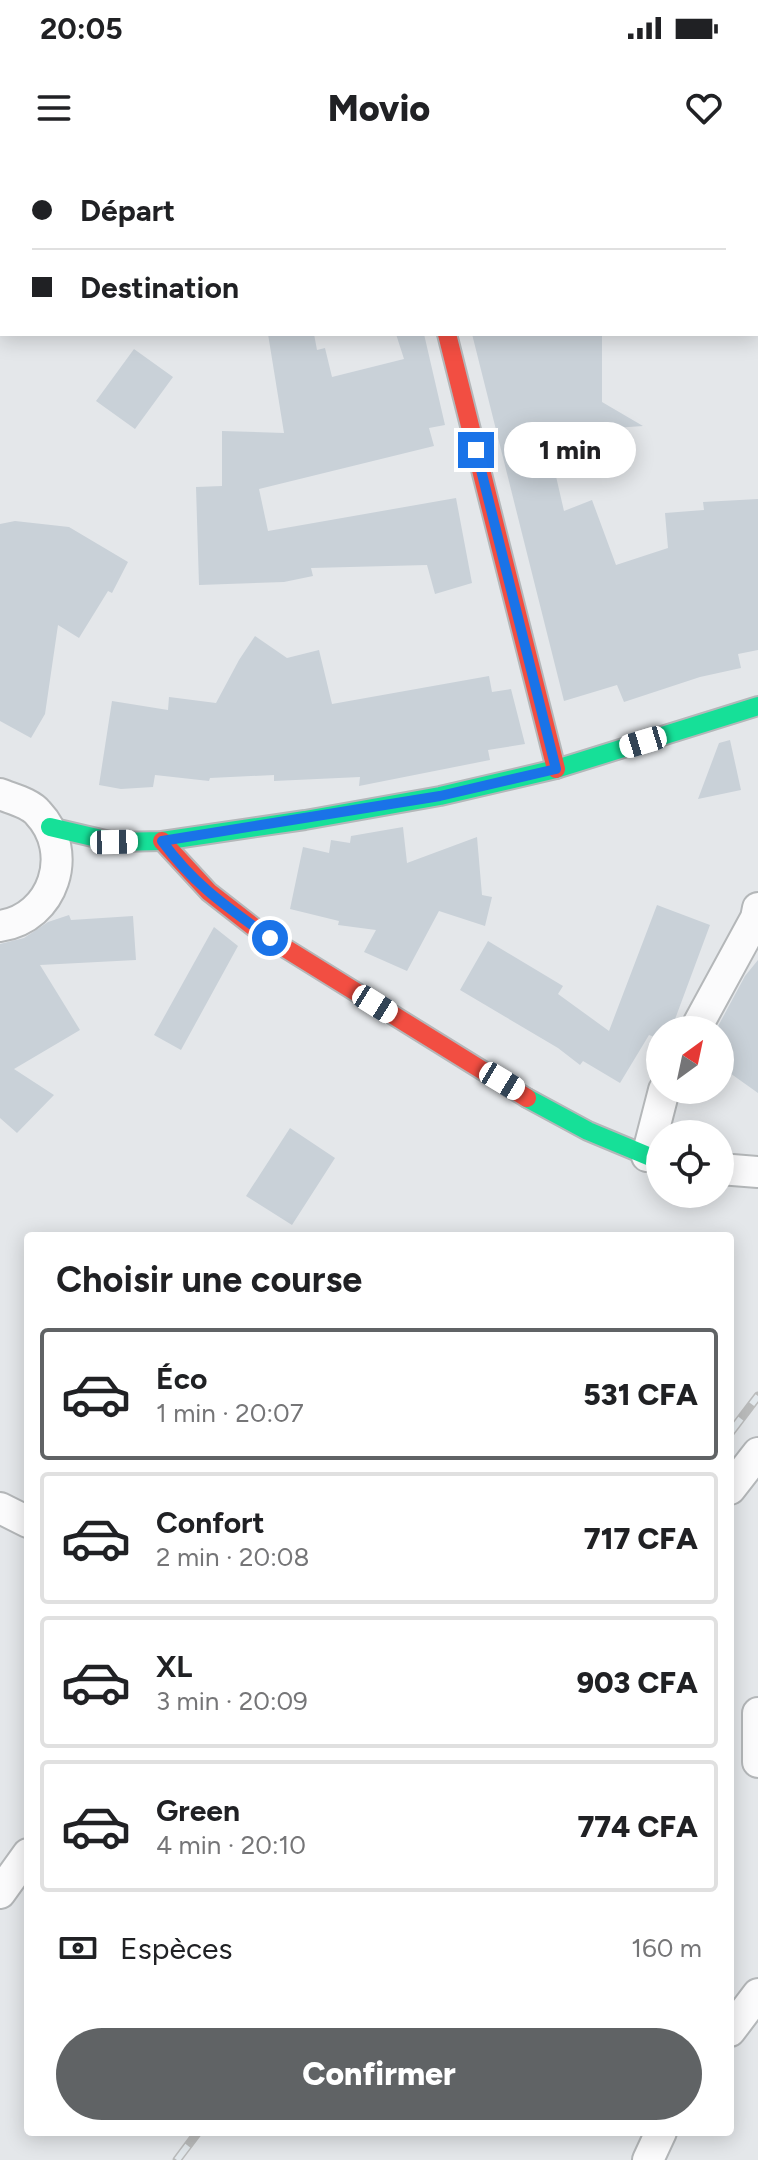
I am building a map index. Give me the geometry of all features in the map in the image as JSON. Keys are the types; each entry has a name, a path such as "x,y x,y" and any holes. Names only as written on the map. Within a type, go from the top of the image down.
{"street":[{"path":"448,336 556,769"},
{"path":"50,827 114,842 162,841 440,796 556,769 758,706"},
{"path":"0,794 36,809 50,827 58,853 55,880 44,901 26,917 0,926"},
{"path":"162,841 205,891 270,938 574,1124 623,1149 646,1156"},
{"path":"703,1016 756,918 758,908"},
{"path":"734,1170 758,1172"},
{"path":"734,1484 758,1453"},
{"path":"0,1508 24,1520"},
{"path":"758,1713 758,1762"},
{"path":"0,1893 24,1860"},
{"path":"734,2026 758,1994"},
{"path":"648,2160 659,2136"}],"building":[{"path":"268,336 314,336 317,350 325,348 332,377 404,359 397,336 424,336 445,425 429,428 434,446 259,489 268,531 456,498 472,583 435,594 427,565 311,568 313,576 284,582 199,585 196,487 222,486 222,431 284,433"},
{"path":"473,336 602,336 602,402 643,426 546,433 564,511 592,500 616,565 668,548 665,513 704,510 703,502 758,499 758,650 738,654 741,668 700,677 624,702 617,685 564,701"},
{"path":"134,349 173,377 135,429 96,401"},
{"path":"15,521 69,527 128,562 112,593 108,591 79,638 58,625 45,714 31,738 0,721 0,524"},
{"path":"255,636 287,658 319,650 332,704 489,676 492,692 511,689 525,744 488,750 490,760 359,786 360,777 274,781 274,775 210,778 209,781 155,775 153,787 121,789 99,785 112,701 168,710 169,697 216,703"},
{"path":"730,740 741,790 698,799 719,743"},
{"path":"403,827 407,863 477,837 482,895 492,897 485,926 439,911 407,971 364,952 376,930 338,925 339,921 290,909 303,847 329,853 331,840 350,843 351,836"},
{"path":"657,905 710,925 676,1016 646,1016 646,1040 620,1083 583,1061 580,1065 558,1048 460,990 488,941 563,986 558,994 609,1031"},
{"path":"69,915 71,920 133,916 136,960 40,965 80,1030 14,1069 54,1095 17,1133 0,1118 0,944 24,938 48,922"},
{"path":"214,927 238,946 181,1050 154,1035"},
{"path":"758,960 758,1093 734,1076 734,1016 724,1016 745,976"},
{"path":"290,1128 335,1158 292,1225 246,1196"}],"railway":[{"path":"734,1428 758,1396"},
{"path":"177,2160 195,2136"}],"traffic: fast":[{"path":"50,827 114,842 162,841 305,820 440,796 556,769 758,706"},
{"path":"527,1098 588,1131 646,1155"}],"traffic: jam":[{"path":"448,336 556,769"},
{"path":"162,841 209,892 264,935 527,1098"}],"route":[{"path":"270,938 205,891 162,841 440,796 556,769 476,450"}]}
